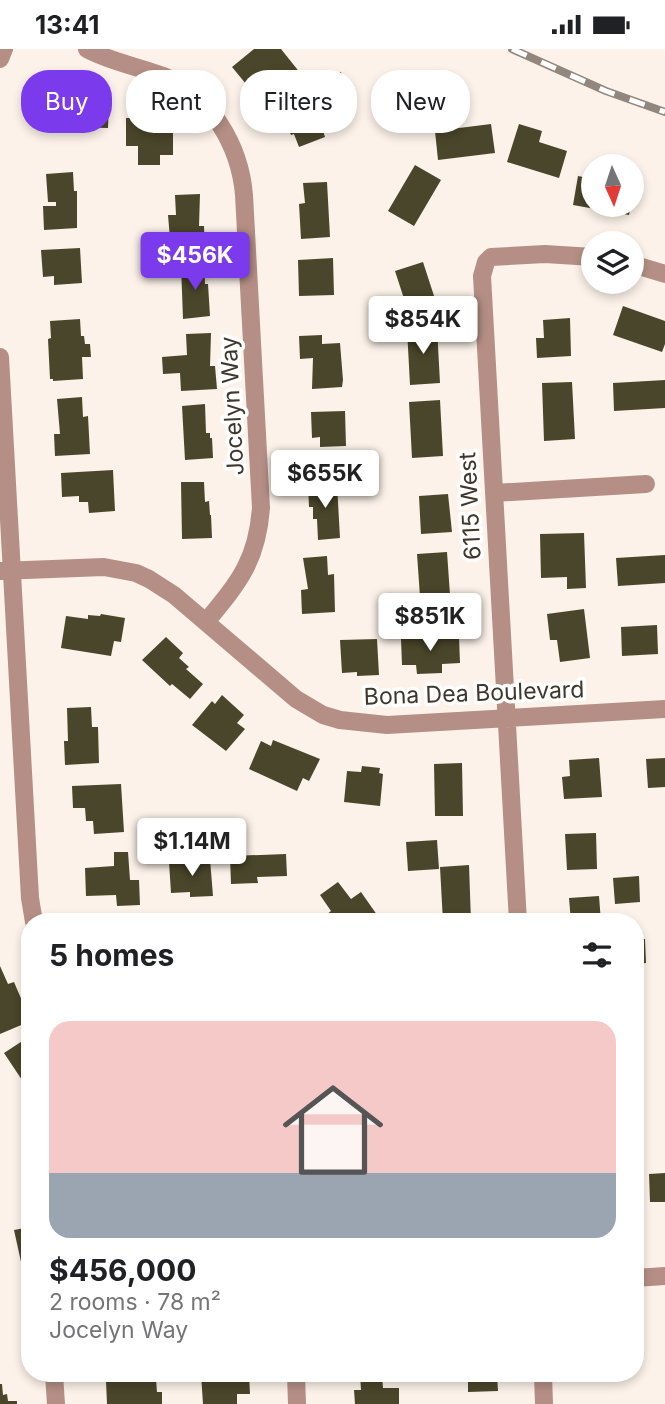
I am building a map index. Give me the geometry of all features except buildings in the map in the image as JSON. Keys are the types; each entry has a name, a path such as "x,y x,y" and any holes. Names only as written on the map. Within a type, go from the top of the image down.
{"street":[{"path":"0,59 4,49"},
{"name":"Jocelyn Way","path":"87,49 109,60 164,76 193,95 211,113 226,134 241,171 260,460 260,517 256,545 250,562 241,578 206,622"},
{"name":"6115 West","path":"517,913 483,269 491,257 545,254 581,256"},
{"path":"644,268 665,274"},
{"path":"0,357 6,570 32,913"},
{"path":"494,493 646,484"},
{"name":"Bona Dea Boulevard","path":"6,570 89,566 135,573 161,585 296,699 323,715 356,723 387,725 665,709"},
{"path":"644,1277 665,1276"},
{"path":"55,1382 56,1404"},
{"path":"296,1382 297,1404"},
{"path":"543,1382 544,1404"}],"railway":[{"path":"512,49 606,91 665,112"}]}
